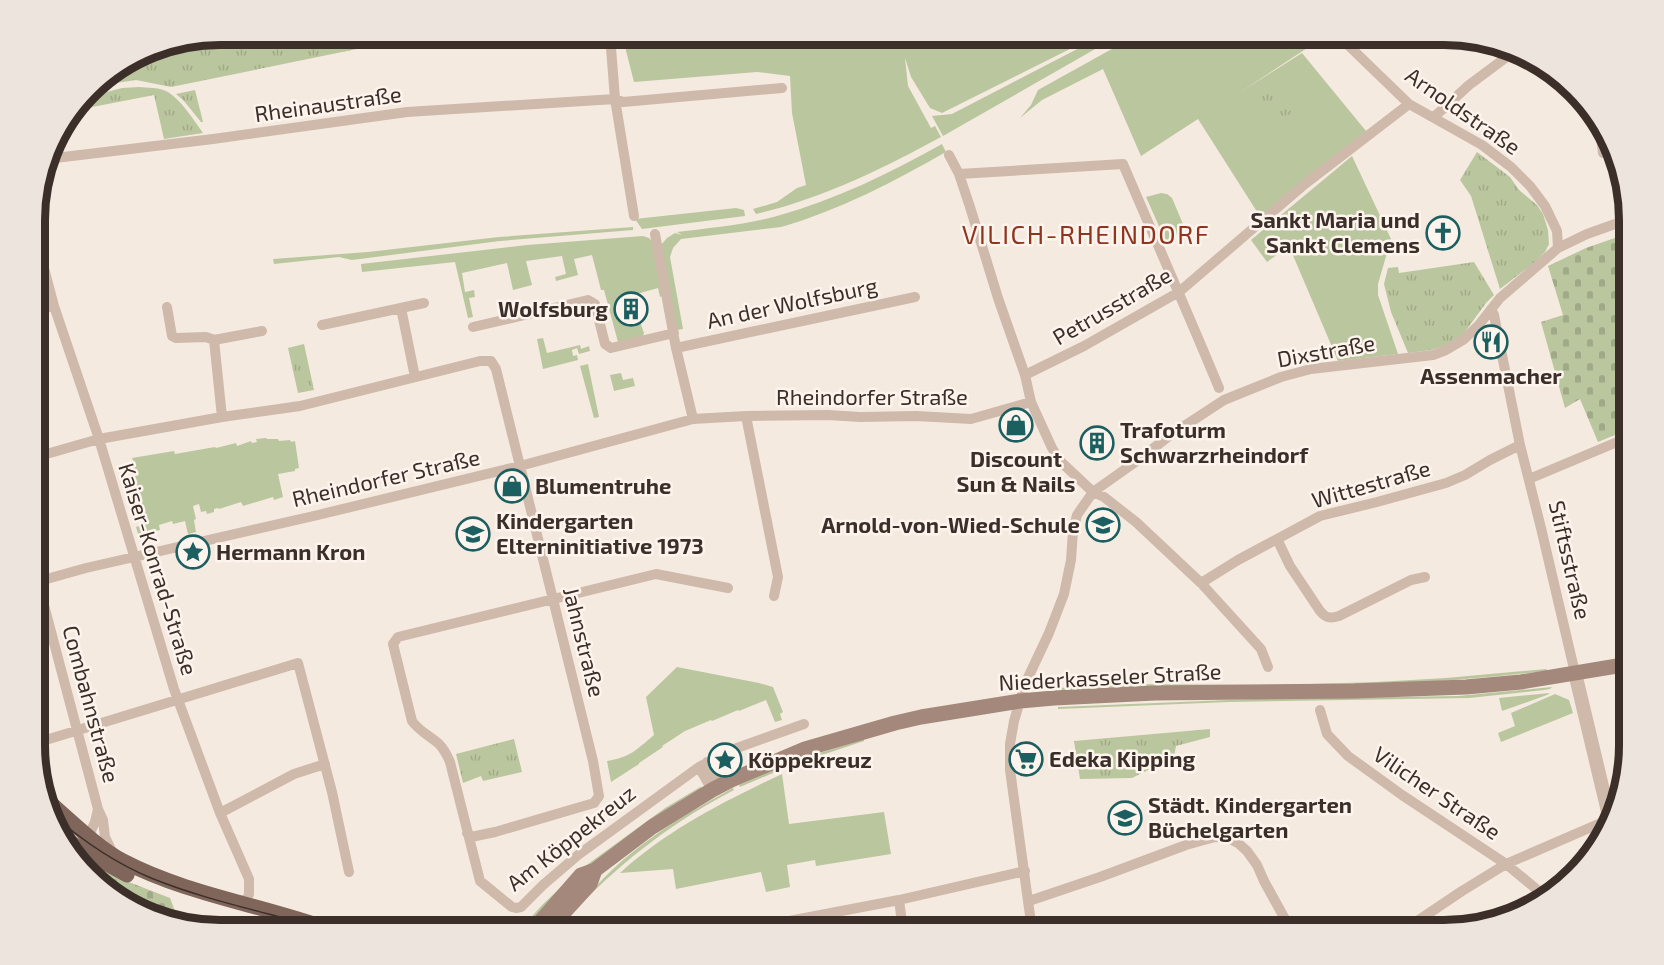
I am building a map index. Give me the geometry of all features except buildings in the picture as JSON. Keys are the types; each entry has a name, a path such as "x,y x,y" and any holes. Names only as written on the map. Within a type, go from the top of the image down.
{"main road":[{"name":"Niederkasseler Straße","path":"542,920 581,876 595,870 652,827 716,788 805,749 921,717 1020,701 1054,698 1155,693 1354,691 1466,687 1521,682 1619,666"},
{"path":"62,820 84,849 121,872 173,893 269,920"},
{"path":"84,849 113,855 176,884 303,920"},
{"name":"Niederkasseler Straße","path":"557,920 590,884 595,870"}],"street":[{"path":"611,45 615,99 634,216"},
{"name":"Arnoldstraße","path":"1349,45 1409,104 1482,145 1511,167 1530,186 1545,206 1557,231 1558,248"},
{"path":"1434,117 1469,85 1507,57"},
{"name":"Rheinaustraße","path":"57,158 213,140 407,112 615,99 623,102 782,88"},
{"name":"Petrusstraße","path":"1025,375 1084,346 1179,292 1305,184 1409,104"},
{"path":"1602,145 1603,153"},
{"path":"949,155 959,174 1025,375 1031,402 1060,461 1093,492 1104,497 1137,522 1201,583 1260,649 1268,667"},
{"path":"959,174 1123,164 1219,388"},
{"name":"Dixstraße","path":"1093,492 1169,436 1224,400 1281,377 1311,369 1433,355 1446,350 1478,326 1500,298 1558,248 1619,223"},
{"path":"655,234 676,348 693,419"},
{"name":"Kaiser-Konrad-Straße","path":"45,272 54,306 99,439 174,689 220,813 249,879 247,899 239,902"},
{"name":"An der Wolfsburg","path":"676,348 915,297"},
{"path":"472,327 588,300 596,304 605,344 611,348 674,333"},
{"path":"322,325 424,303"},
{"path":"45,308 54,306"},
{"path":"167,307 172,336 176,339 206,337 214,340 262,331"},
{"path":"45,454 99,439 294,407 416,377 400,308"},
{"name":"Stiftsstraße","path":"1491,309 1520,444 1607,807"},
{"path":"214,340 222,417"},
{"name":"Jahnstraße","path":"416,377 480,361 491,361 496,369 554,598 593,761 599,796 594,803 495,832 471,837 467,832"},
{"name":"Rheindorfer Straße","path":"45,577 520,466 693,419 828,414 860,417 916,416 971,419 1031,402"},
{"name":"Rheindorfer Straße","path":"746,416 778,577 774,596"},
{"path":"1528,474 1619,441"},
{"name":"Wittestraße","path":"1201,583 1238,560 1320,516 1446,483 1520,444"},
{"name":"Wittestraße","path":"1490,460 1509,454 1515,455 1520,458 1528,474"},
{"path":"1031,920 1010,770 1010,744 1025,684 1064,594 1077,515 1093,492"},
{"path":"1276,539 1290,566 1320,610 1325,617 1332,619 1411,580 1425,577"},
{"path":"467,832 450,762 438,744 417,729 412,721 393,644 398,637 656,574 729,588"},
{"name":"Combahnstraße","path":"45,610 98,809 103,820 84,849"},
{"path":"45,740 298,663 325,764 349,872"},
{"name":"Vilicher Straße","path":"1320,710 1327,734 1348,756 1506,864 1539,892"},
{"name":"Am Köppekreuz","path":"467,832 480,881 516,908 524,904 578,855 703,764 734,749 804,724"},
{"path":"220,813 294,774 325,764"},
{"path":"703,764 716,788"},
{"name":"Combahnstraße","path":"84,849 98,809"},
{"path":"1419,920 1506,864 1600,823"},
{"path":"1029,901 1186,844 1215,837 1228,838 1247,851 1257,865 1285,920"},
{"path":"807,920 1025,871"},
{"path":"899,900 902,920"}],"green space":[{"path":"377,45 171,87 136,80 110,84 143,63 164,54 197,46"},
{"path":"625,45 1078,45 942,113 930,108 911,77 905,58 908,86 931,128 935,126 941,137 851,182 804,200 756,214 753,209 777,202 797,188 806,185 792,113 790,76 757,72 634,82"},
{"path":"1085,45 1096,45 1097,48 943,136 932,116 952,114"},
{"path":"1119,45 1312,45 1239,93 1302,53 1366,131 1261,218 1198,119 1141,156 1103,69 1042,100 1020,118 1031,105 1038,90"},
{"path":"1274,76 1299,107 1279,122 1254,90"},
{"path":"122,88 165,90 183,105 203,133 164,139 154,95 85,108 98,94"},
{"path":"195,90 203,122 176,94"},
{"path":"942,144 946,152 926,163 866,194 803,220 781,227 681,239 673,248 670,257 683,329 677,330 661,245 667,238 675,233 682,235 677,232 753,222 799,210 862,185"},
{"path":"1477,152 1510,177 1519,190 1537,205 1543,214 1548,230 1549,244 1545,252 1500,289 1471,196 1460,180"},
{"path":"1352,156 1391,239 1378,284 1378,295 1398,354 1338,361 1289,246 1267,262 1251,240"},
{"path":"1161,193 1172,198 1183,224 1181,231 1166,242 1146,197"},
{"path":"736,208 744,210 745,216 642,229 635,219"},
{"path":"633,227 633,230 500,241 352,260 339,257 274,264 273,259 368,252 499,237"},
{"path":"643,236 652,241 664,295 660,297 658,288 619,299 627,324 640,322 644,333 643,336 618,342 592,255 574,259 578,275 556,281 555,277 566,274 562,256 526,261 532,285 513,290 507,263 462,273 465,292 474,290 475,297 469,298 473,317 468,318 455,262 362,272 361,264 527,245"},
{"path":"1619,236 1619,433 1598,442 1580,399 1565,408 1541,322 1563,315 1548,266 1586,248"},
{"path":"1474,262 1494,295 1462,336 1444,346 1408,353 1391,312 1384,284 1388,268 1398,267 1399,273"},
{"path":"543,338 547,353 580,345 581,349 589,346 590,351 579,354 577,348 572,350 573,356 577,355 578,360 543,369 537,339"},
{"path":"304,344 314,390 298,393 288,348"},
{"path":"588,364 599,417 594,418 580,366"},
{"path":"621,373 623,380 633,378 635,386 614,391 610,375"},
{"path":"266,438 295,441 299,468 278,474 283,497 274,500 273,497 243,506 241,502 214,509 214,512 207,514 206,511 201,512 199,504 193,506 196,532 188,534 185,521 173,524 172,521 159,525 160,530 155,533 139,537 136,527 148,523 134,485 136,484 134,474 131,475 128,465 134,463 132,458 174,451 175,454 236,443 237,446"},
{"path":"677,667 773,687 783,712 780,714 782,720 775,722 766,700 738,710 685,731 611,782 607,761 628,755 654,735 646,697"},
{"path":"1547,669 1546,671 1485,677 1363,685 1056,691 1058,688 1129,684 1279,685 1376,682"},
{"path":"1552,687 1544,690 1469,698 1229,702 1058,709 1058,707 1253,699 1458,696"},
{"path":"1550,693 1547,695 1502,711 1499,698"},
{"path":"1555,694 1569,700 1573,713 1501,742 1498,733 1515,726 1511,713"},
{"path":"1210,729 1210,737 1176,746 1174,757 1132,778 1080,779 1074,741"},
{"path":"514,739 522,772 483,781 481,776 463,783 456,754"},
{"path":"864,739 864,741 792,765 740,787 739,785 785,764"},
{"path":"782,774 789,824 884,812 891,854 816,866 815,860 787,865 790,887 766,892 761,872 676,889 673,869 620,873 677,830 718,806"},
{"path":"702,786 651,821 552,900 532,920 529,920 577,872 665,808"},
{"path":"733,788 734,790 692,814 652,841 615,871 580,905 596,886 631,853 670,825"},
{"path":"95,868 170,898 176,914 132,897"}],"tram line":[{"path":"64,824 100,851 151,878 208,898 291,920"}],"place":[{"name":"Sankt Maria und Sankt Clemens","path":"1443,233"},
{"name":"Wolfsburg","path":"631,309"},
{"name":"Assenmacher","path":"1491,342"},
{"name":"Discount Sun & Nails","path":"1016,425"},
{"name":"Trafoturm Schwarzrheindorf","path":"1097,443"},
{"name":"Blumentruhe","path":"512,486"},
{"name":"Arnold-von-Wied-Schule","path":"1103,525"},
{"name":"Kindergarten Elterninitiative 1973","path":"473,534"},
{"name":"Hermann Kron","path":"193,552"},
{"name":"Edeka Kipping","path":"1026,759"},
{"name":"Köppekreuz","path":"725,760"},
{"name":"Städt. Kindergarten Büchelgarten","path":"1125,818"}],"district":[{"name":"VILICH-RHEINDORF","path":"1086,235"}]}
